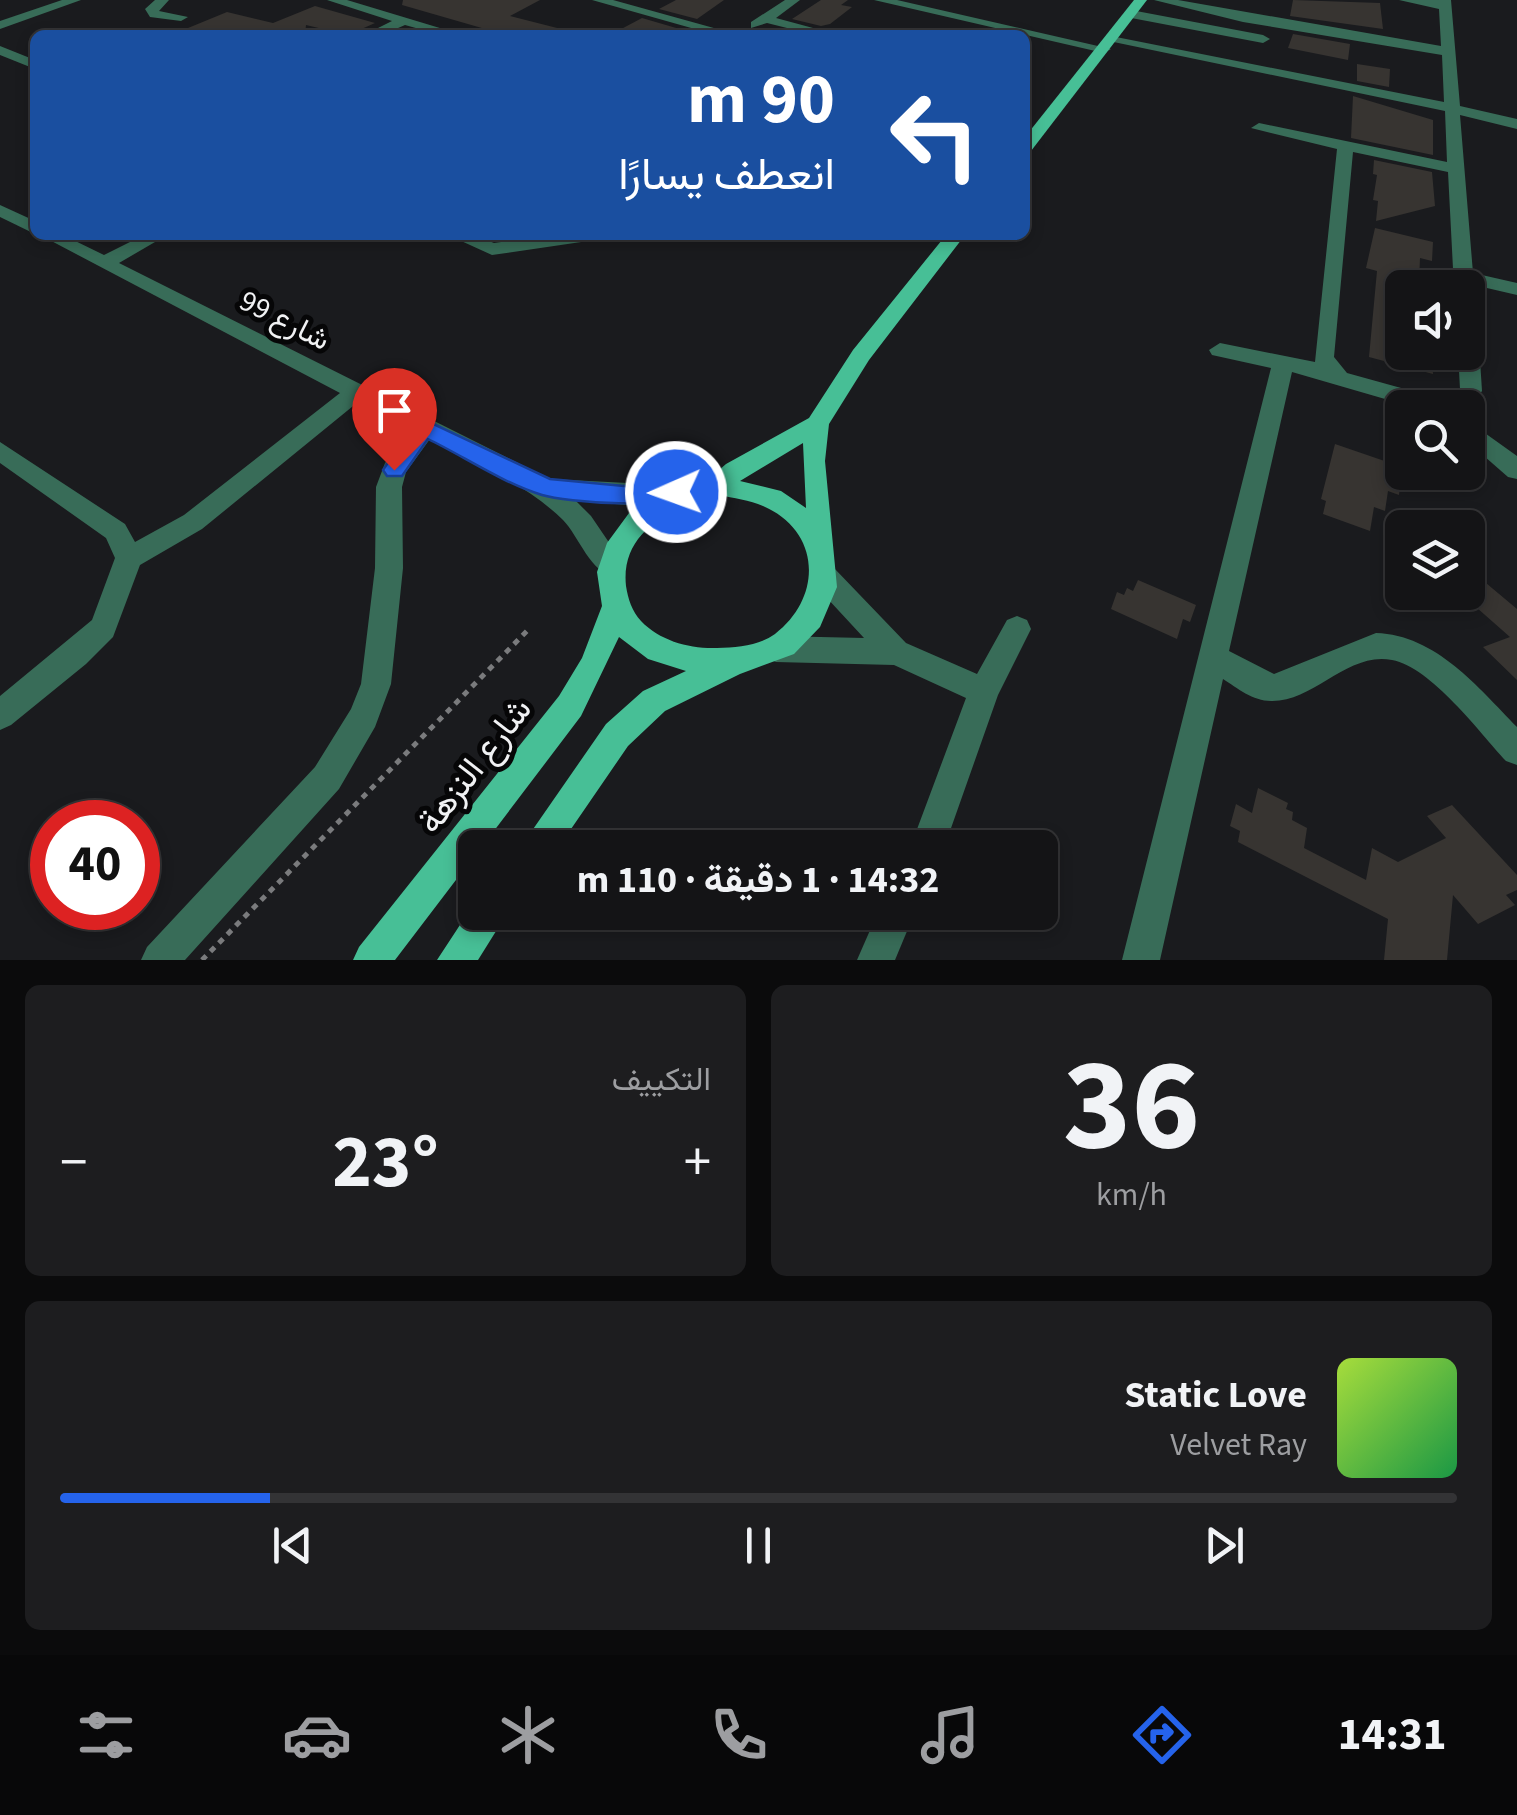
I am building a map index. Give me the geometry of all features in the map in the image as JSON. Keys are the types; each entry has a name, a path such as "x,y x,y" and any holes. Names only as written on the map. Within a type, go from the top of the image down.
{"main road":[{"path":"1030,142 1141,0"},
{"path":"719,484 816,424 861,355 952,240"},
{"path":"550,830 630,724 654,701 740,661 776,649 804,628 822,600 824,576 813,461 816,424"},
{"path":"740,661 700,662 664,652 634,632 616,606 611,566 618,543 632,522 676,492 719,484 752,488 781,499 806,518 822,542"},
{"name":"شارع النزهة","path":"372,960 570,706 594,664 616,606"},
{"path":"456,960 477,930"}],"street":[{"path":"0,25 76,0"},
{"path":"163,0 152,9 156,14 181,17"},
{"path":"333,0 439,30"},
{"path":"598,0 712,30"},
{"path":"637,11 656,0"},
{"path":"748,30 794,0"},
{"path":"880,0 1029,30"},
{"path":"936,12 951,0"},
{"path":"1160,0 1243,18 1450,52"},
{"path":"1405,0 1446,3 1463,270"},
{"path":"1130,14 1268,40"},
{"path":"765,19 811,30"},
{"path":"382,30 404,20"},
{"path":"1030,30 1454,108 1517,124"},
{"path":"0,50 30,62"},
{"path":"1259,128 1459,168"},
{"path":"1332,373 1323,358 1344,147"},
{"path":"0,210 30,225"},
{"name":"شارع 99","path":"59,240 546,488 582,523 611,566"},
{"path":"104,263 148,240"},
{"path":"470,240 492,249 554,240"},
{"path":"1485,285 1517,289"},
{"path":"1220,350 1332,373 1387,390"},
{"path":"1141,960 1283,364"},
{"path":"0,716 76,655 102,628 129,558 193,522 354,392"},
{"path":"160,960 327,778 364,717 376,684 389,568 389,488 394,470 425,428"},
{"path":"1485,443 1517,470"},
{"path":"0,451 116,531 129,558"},
{"name":"شارع 99","path":"546,488 624,494 676,492"},
{"path":"824,576 896,652"},
{"path":"933,830 984,691 1018,629"},
{"path":"1213,658 1261,686 1274,688 1376,646 1404,648 1427,661 1517,750"},
{"path":"776,649 896,652 984,691"},
{"path":"876,960 890,930"}],"path":[{"path":"202,960 527,631"}],"building":[{"path":"403,0 540,0 510,16 561,29 489,30 402,5"},
{"path":"676,0 724,0 697,19 659,9"},
{"path":"821,0 848,0 841,5 852,7 821,26 792,19"},
{"path":"1293,0 1380,3 1383,29 1290,16"},
{"path":"315,6 375,23 359,30 327,30 306,25 306,30 183,30 227,12 273,23"},
{"path":"642,18 683,30 619,30"},
{"path":"1293,34 1350,44 1348,60 1288,48"},
{"path":"1357,64 1390,69 1389,87 1357,81"},
{"path":"1353,96 1433,120 1433,155 1351,138"},
{"path":"1374,160 1432,172 1435,206 1376,221"},
{"path":"1375,228 1433,242 1432,261 1420,258 1420,270 1385,270 1385,361 1369,357 1377,271 1366,268"},
{"path":"1335,444 1385,461 1385,490 1400,490 1399,495 1388,491 1385,511 1374,507 1370,531 1323,514 1326,501 1321,499"},
{"path":"1138,580 1196,605 1190,622 1183,619 1177,639 1111,609 1117,592 1124,595 1127,588 1133,591"},
{"path":"1485,582 1517,609 1517,680 1483,647 1510,637 1479,610 1485,610"},
{"path":"1258,788 1288,803 1286,809 1293,812 1292,820 1307,828 1304,848 1366,880 1372,848 1398,862 1446,838 1427,816 1452,805 1517,875 1517,890 1506,895 1515,905 1478,924 1453,895 1447,960 1384,960 1388,919 1238,842 1240,831 1230,826 1236,804 1252,813"}],"route":[{"path":"394,470 425,428 546,488 624,494 676,492"}]}
